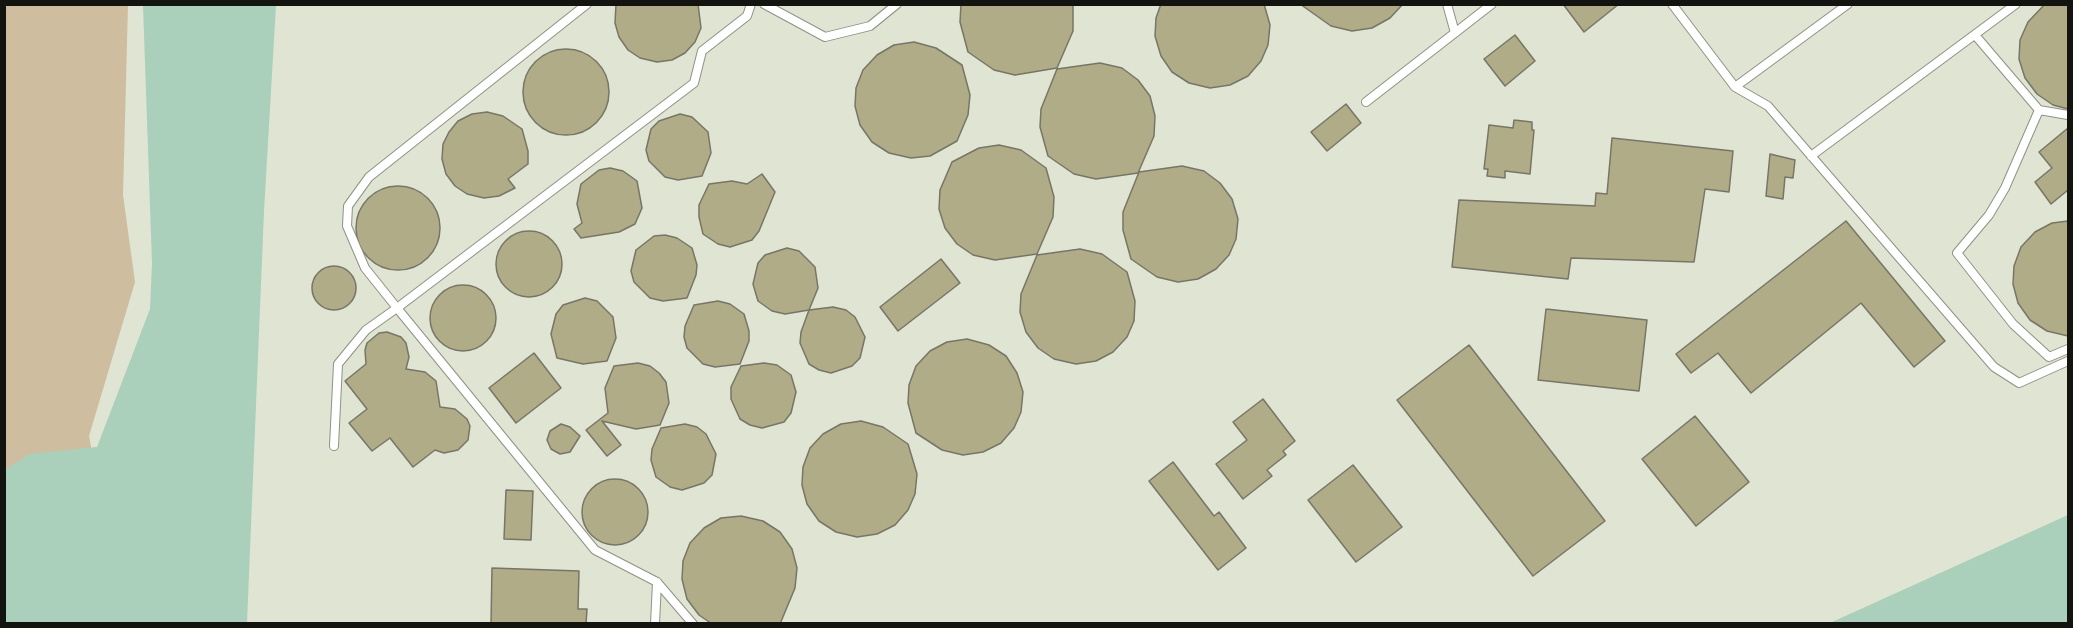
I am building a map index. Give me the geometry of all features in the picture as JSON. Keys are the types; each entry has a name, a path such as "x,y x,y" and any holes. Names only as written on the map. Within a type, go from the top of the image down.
{"lane":[{"path":"587,4 369,177 348,207 347,226 365,268 595,550 657,582 693,624"},
{"path":"334,446 338,364 366,330 694,83 702,51 747,16 751,4"},
{"path":"764,4 825,37 870,26 897,4"},
{"path":"1447,4 1455,33"},
{"path":"1366,102 1492,4"},
{"path":"1672,4 1735,87 1768,106 1994,367 2019,383 2068,361"},
{"path":"1735,87 1848,4"},
{"path":"1811,156 2016,4"},
{"path":"1975,35 2039,110 2068,116"},
{"path":"2039,110 2005,188 1989,215 1957,253 2013,324 2049,357 2068,349"},
{"path":"656,624 657,582"}],"shaded area":[{"path":"4,5 128,5 123,195 135,282 89,436 126,623 5,623"},
{"path":"143,5 276,5 264,211 247,623 5,623 5,470 29,454 97,447 150,309 152,264"},
{"path":"2068,515 2068,623 1830,623"}],"building":[{"path":"616,4 698,4 701,28 695,42 685,53 672,60 657,62 640,58 628,50 619,37 615,23"},
{"path":"961,4 1073,4 1073,31 1057,68 1015,75 994,70 968,52 960,22"},
{"path":"1161,4 1264,4 1270,25 1268,45 1261,61 1248,76 1230,85 1210,88 1189,83 1172,72 1161,56 1155,36 1156,18"},
{"path":"1300,4 1403,4 1390,18 1372,28 1352,31 1331,26"},
{"path":"1563,4 1619,4 1584,32"},
{"path":"2045,4 2068,4 2068,109 2053,105 2037,94 2025,78 2019,59 2020,40 2028,22"},
{"path":"1515,35 1535,61 1505,86 1484,59"},
{"path":"914,42 936,48 962,65 970,95 968,115 957,141 930,156 911,158 889,153 872,142 860,125 855,106 856,88 863,70 877,55 894,45"},
{"path":"566,49 590,56 602,68 609,92 602,116 590,128 566,135 542,128 530,116 523,92 530,68 542,56"},
{"path":"1100,63 1122,68 1138,80 1150,96 1155,116 1154,136 1138,173 1096,179 1074,174 1048,156 1040,127 1041,109 1057,69"},
{"path":"1346,104 1361,123 1327,151 1311,132"},
{"path":"487,112 503,116 522,129 528,151 528,164 508,179 515,188 499,196 484,198 467,194 455,186 446,174 442,159 443,144 458,121 472,114"},
{"path":"680,114 692,117 708,132 711,153 702,176 678,180 665,177 649,161 646,150 651,129 659,121"},
{"path":"1514,120 1532,122 1532,130 1534,130 1530,174 1505,171 1505,178 1487,176 1488,169 1484,169 1489,125 1513,128"},
{"path":"2068,128 2068,190 2051,204 2035,182 2052,168 2039,152"},
{"path":"1612,138 1733,151 1729,192 1705,189 1694,262 1571,258 1568,279 1452,267 1459,200 1595,206 1596,193 1607,194"},
{"path":"999,145 1021,150 1046,168 1054,197 1053,217 1037,254 995,260 973,255 957,244 945,228 939,209 940,190 952,162 979,148"},
{"path":"1770,154 1795,160 1793,178 1785,177 1783,199 1766,196"},
{"path":"1182,166 1204,171 1220,183 1232,199 1238,219 1236,239 1229,255 1216,269 1198,279 1178,282 1157,277 1131,259 1123,230 1123,212 1139,172"},
{"path":"610,168 623,171 637,181 642,208 635,224 619,232 581,238 574,229 582,223 577,204 581,184 599,170"},
{"path":"762,174 775,192 759,231 752,240 730,247 718,244 703,234 699,205 709,184 732,181 747,184"},
{"path":"390,186 406,186 422,193 433,204 440,220 437,244 428,258 406,270 390,270 374,263 363,252 356,236 356,220 363,204 374,193"},
{"path":"1846,221 1945,341 1914,367 1861,303 1751,393 1718,353 1691,373 1676,354"},
{"path":"2068,221 2068,336 2047,331 2030,320 2018,303 2013,284 2014,266 2021,247 2035,232 2052,223"},
{"path":"529,231 541,234 552,241 559,252 562,264 559,276 552,287 541,294 529,297 517,294 506,287 499,276 496,264 499,252 506,241 517,234"},
{"path":"665,235 677,238 692,248 697,265 696,275 687,298 663,301 650,298 634,282 631,271 636,250 654,236"},
{"path":"787,248 799,251 815,267 818,288 809,310 785,314 772,311 758,301 753,284 758,263 765,255"},
{"path":"1080,249 1102,254 1127,272 1135,301 1134,321 1127,337 1113,352 1096,361 1076,364 1054,359 1038,348 1026,332 1020,312 1021,294 1037,255"},
{"path":"941,259 960,283 898,331 880,307"},
{"path":"334,266 343,267 350,272 355,279 355,297 350,304 343,309 334,310 325,309 318,304 313,297 312,288 313,279 318,272 325,267"},
{"path":"463,285 475,288 486,295 493,306 496,318 493,330 486,341 475,348 463,351 451,348 440,341 433,330 430,318 433,306 440,295 451,288"},
{"path":"585,298 597,301 613,317 616,338 607,361 583,364 557,358 551,334 556,314 563,305"},
{"path":"718,301 730,304 744,314 749,331 749,341 740,364 715,367 703,364 687,348 684,337 685,326 694,305"},
{"path":"833,307 846,310 855,317 865,337 860,358 852,366 831,373 809,364 800,343 801,332 809,310"},
{"path":"1546,309 1647,320 1639,391 1538,380"},
{"path":"387,332 401,337 406,343 409,357 406,369 425,372 436,381 440,407 455,409 467,419 470,426 468,440 458,450 444,453 435,450 413,467 390,438 372,451 349,423 367,409 345,381 366,364 367,343 379,333"},
{"path":"967,339 989,345 1006,356 1017,373 1023,392 1021,412 1014,428 1001,443 983,452 963,455 942,450 916,433 908,403 909,385 916,366 930,351 947,342"},
{"path":"1469,345 1605,521 1533,576 1397,400"},
{"path":"534,353 561,388 516,423 489,388"},
{"path":"638,363 650,366 666,382 669,403 660,425 636,429 602,421 621,445 607,456 586,430 608,413 605,388 614,366"},
{"path":"764,363 777,365 791,375 796,392 791,413 784,422 762,428 740,419 731,399 731,387 741,366"},
{"path":"1263,399 1295,441 1283,451 1286,455 1267,470 1272,476 1243,499 1216,464 1247,440 1233,422"},
{"path":"1695,416 1749,482 1696,526 1642,459"},
{"path":"861,421 883,427 908,444 917,474 915,494 908,510 895,525 877,534 857,537 836,532 819,521 807,504 802,485 803,467 810,448 823,434 841,424"},
{"path":"561,424 570,427 580,436 570,452 560,454 551,449 547,440 550,431"},
{"path":"685,424 697,427 706,434 716,454 712,475 704,483 682,490 670,487 656,477 651,460 652,449 661,428"},
{"path":"1173,462 1214,516 1219,512 1246,548 1218,570 1149,481"},
{"path":"1353,465 1402,527 1356,562 1308,500"},
{"path":"615,479 627,482 638,489 645,500 648,512 645,524 638,535 627,542 615,545 603,542 592,535 585,524 582,512 585,500 592,489 603,482"},
{"path":"506,490 533,491 531,540 504,539"},
{"path":"741,516 763,521 780,532 792,549 797,568 795,588 780,624 712,624 699,615 687,599 682,579 683,561 690,543 704,528 721,518"},
{"path":"492,568 579,571 578,609 587,609 586,624 491,624"}]}
